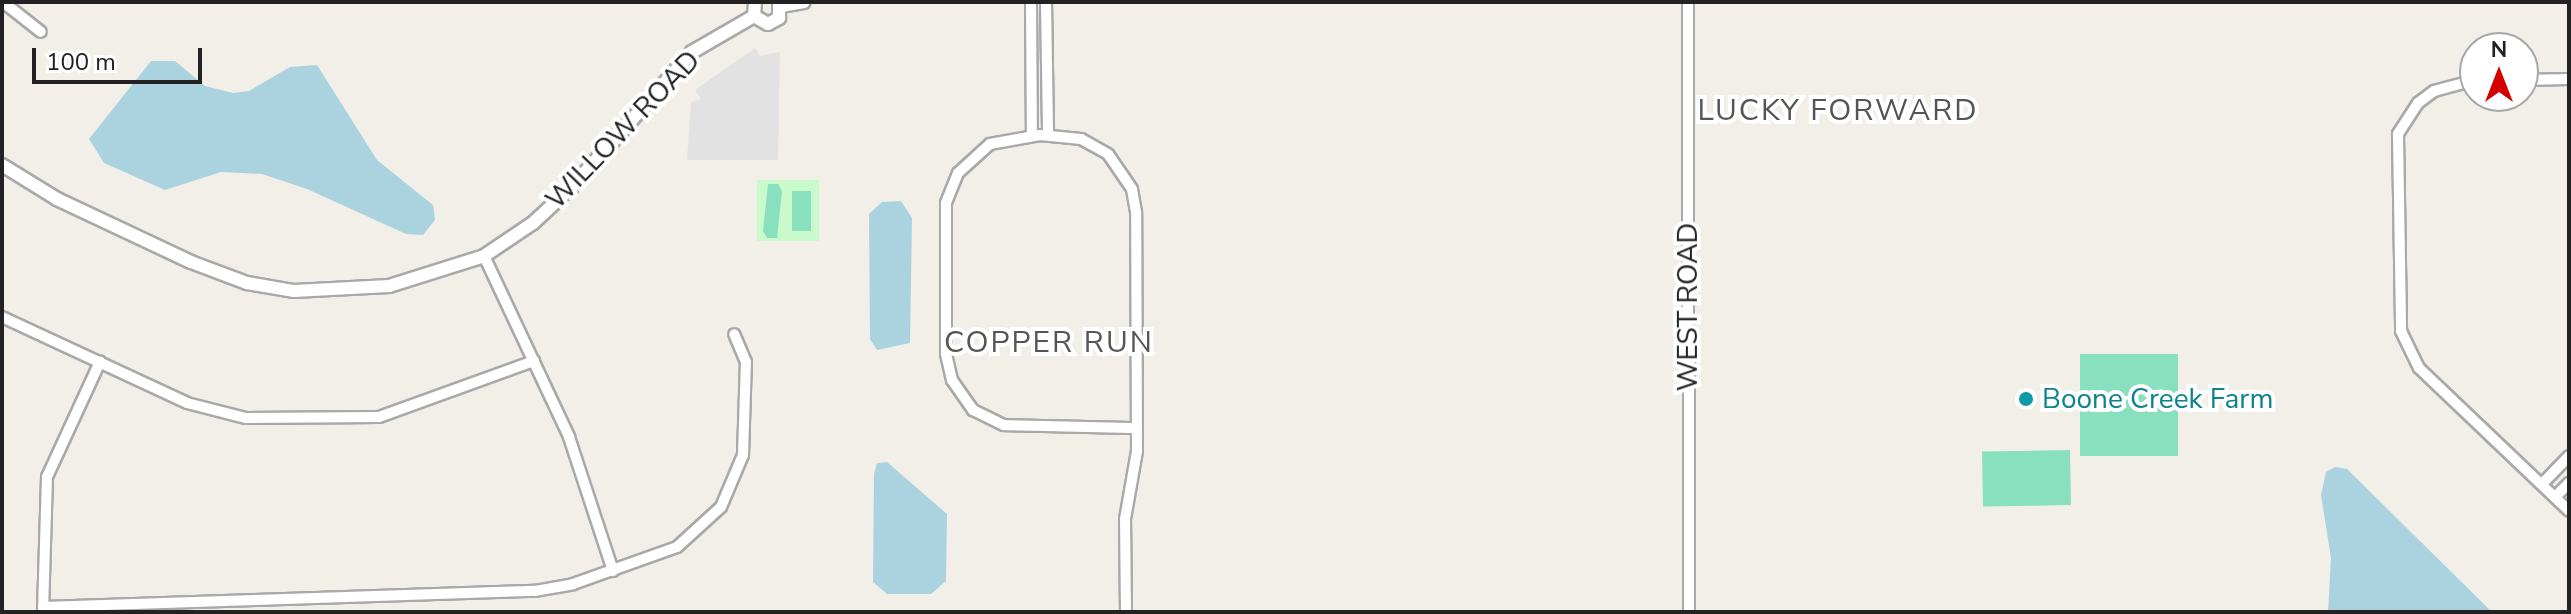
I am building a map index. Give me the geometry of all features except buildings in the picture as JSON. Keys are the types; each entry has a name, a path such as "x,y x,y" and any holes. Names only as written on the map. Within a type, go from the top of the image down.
{"street":[{"path":"3,2 41,32"},
{"path":"754,16 755,2"},
{"path":"780,4 804,2"},
{"path":"1031,2 1040,135"},
{"path":"1040,135 1046,2"},
{"name":"WEST ROAD","path":"1688,2 1689,612"},
{"name":"WILLOW ROAD","path":"2,165 70,205 191,262 247,283 294,291 389,286 484,256 573,186 692,52 754,16 772,23 780,4"},
{"path":"2539,80 2569,79"},
{"path":"2459,83 2450,84 2418,103 2398,134 2395,158 2401,331 2419,368 2569,511"},
{"path":"1126,612 1125,519 1137,428 1132,189 1117,163 1097,146 1040,135 1001,140 982,149 958,173 949,192 947,367 973,410 1004,425 1137,428"},
{"path":"484,256 569,437 613,571"},
{"path":"2,317 226,416 323,420 406,410 534,361"},
{"path":"100,362 47,477 43,609 535,591 613,571 677,547 721,507 736,479 746,437 746,362 734,334"},
{"path":"2542,484 2569,456"},
{"path":"2555,497 2569,483"}],"green space":[{"path":"757,180 819,180 819,241 757,241"},
{"path":"768,184 778,184 782,191 777,238 767,238 763,231"},
{"path":"792,191 811,191 811,231 792,231"},
{"path":"2080,354 2178,354 2178,456 2080,456"},
{"path":"2070,450 2071,505 1983,507 1982,452"}],"shaded area":[{"path":"755,48 760,56 780,52 778,160 687,160 691,102 701,99 695,90"}],"water":[{"path":"151,61 175,61 205,86 233,93 249,91 290,67 317,65 377,160 433,205 435,220 423,235 406,234 307,189 262,174 221,172 165,190 104,163 89,139"},
{"path":"901,201 912,218 910,343 877,350 870,339 869,214 882,202"},
{"path":"887,462 947,514 946,581 931,594 887,594 873,582 874,474 877,463"},
{"path":"2335,467 2347,469 2492,612 2328,612 2331,558 2321,495 2326,472"}],"place":[{"name":"Boone Creek Farm","path":"2026,399"}],"district":[{"name":"LUCKY FORWARD","path":"1838,111"},
{"name":"COPPER RUN","path":"1049,343"}]}
